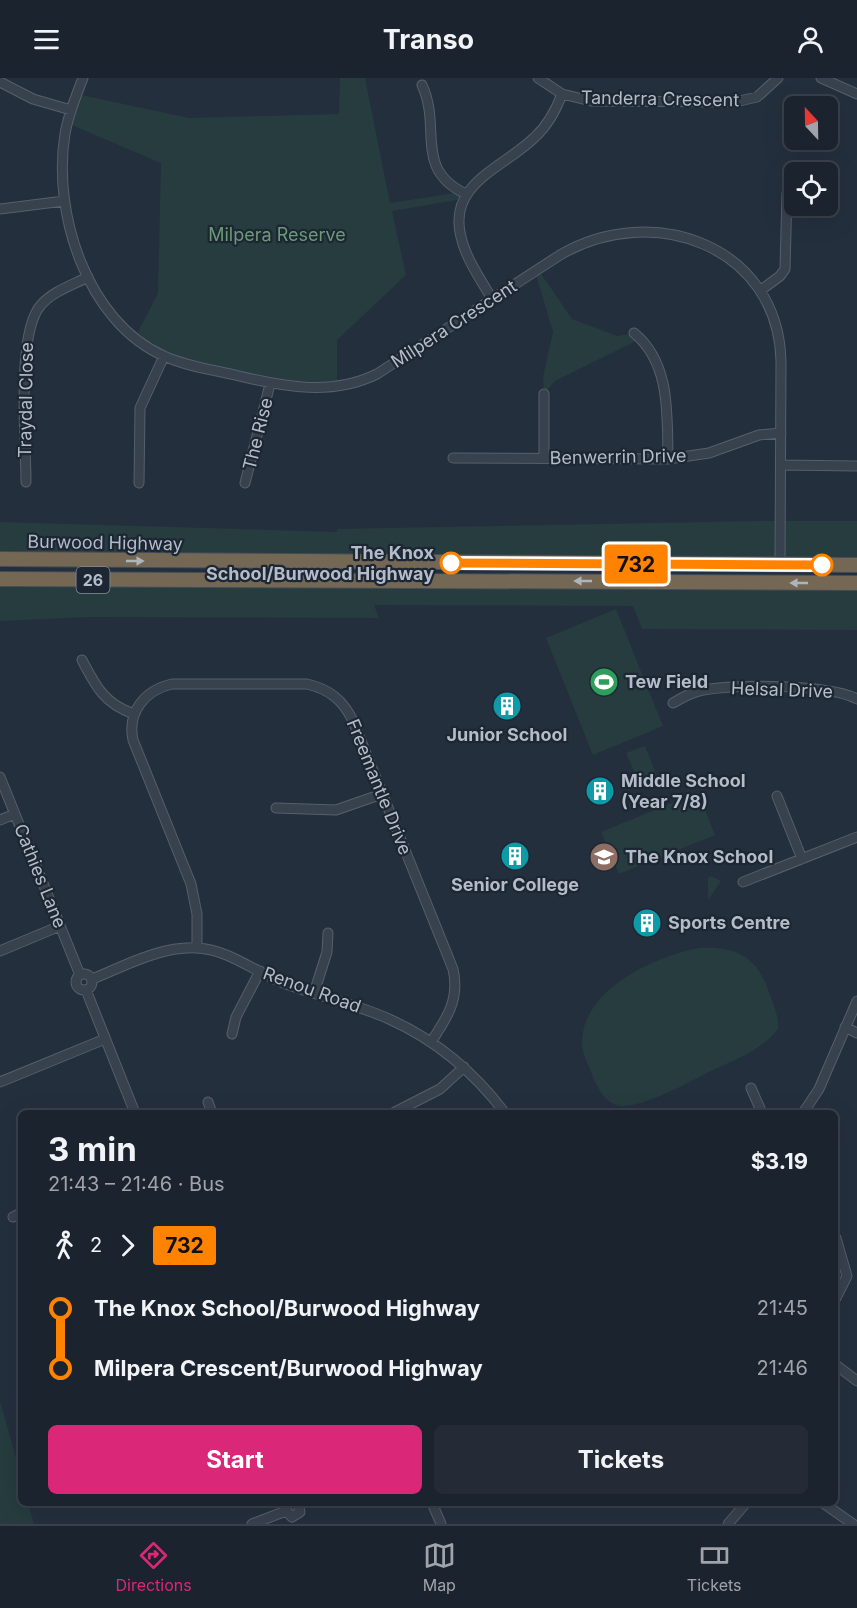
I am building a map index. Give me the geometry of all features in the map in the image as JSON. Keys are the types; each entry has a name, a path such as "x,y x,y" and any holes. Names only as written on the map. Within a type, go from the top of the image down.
{"highway":[{"name":"Burwood Highway","path":"0,559 857,565"},
{"path":"34,561 36,579"},
{"name":"Burwood Highway","path":"0,579 857,583"}],"street":[{"name":"Milpera Crescent","path":"83,78 71,110 63,145 64,201 74,244 88,278 104,304 124,327 164,356 270,384 317,388 365,380 570,249 592,240 627,234 678,236 708,245 740,266 761,290 776,320 780,341 780,565"},
{"name":"Tanderra Crescent","path":"538,78 562,94 600,101 735,102 757,97 778,78"},
{"path":"821,78 857,94"},
{"path":"0,82 33,99 71,110"},
{"path":"422,85 429,102 436,169 444,182 466,194"},
{"path":"492,299 461,239 459,216 466,194 482,176 537,136 549,121 562,94"},
{"path":"0,209 64,201"},
{"path":"761,290 780,276 785,269 787,216"},
{"name":"Traydal Close","path":"26,482 26,347 30,321 49,298 88,278"},
{"path":"634,333 646,346 662,378 665,392 668,459"},
{"path":"139,483 140,408 164,356"},
{"name":"The Rise","path":"245,483 270,384"},
{"path":"544,394 544,458"},
{"name":"Benwerrin Drive","path":"453,458 668,459 710,453 759,435 781,433"},
{"path":"781,465 857,466"},
{"path":"82,660 103,697 113,705 134,714 131,734 135,747 193,892 197,914 197,948"},
{"name":"Freemantle Drive","path":"134,714 147,695 172,684 316,686 336,697 348,711 454,975 455,994 451,1011 432,1042"},
{"name":"Helsal Drive","path":"673,703 694,692 718,688 833,690 857,699"},
{"name":"Cathies Lane","path":"0,777 80,975"},
{"path":"276,808 336,810 382,794"},
{"path":"777,796 802,859"},
{"path":"0,820 15,814"},
{"path":"743,882 857,837"},
{"path":"0,951 60,926"},
{"path":"314,993 327,952 327,933"},
{"name":"Renou Road","path":"92,979 162,952 197,948 231,956 260,971 314,993 389,1019 432,1042 464,1067 502,1110"},
{"path":"232,1034 236,1017 260,971"},
{"path":"80,975 88,975 92,979 92,986 86,990 79,989 76,984 80,975"},
{"path":"86,990 134,1110"},
{"path":"805,1110 819,1089 857,1002"},
{"path":"845,1027 857,1033"},
{"path":"0,1082 105,1039"},
{"path":"399,1110 440,1089 464,1067"},
{"path":"752,1088 761,1110"},
{"path":"208,1102 211,1110"},
{"path":"838,1245 847,1276 838,1294"},
{"path":"838,1367 857,1381"},
{"path":"433,1506 441,1524"},
{"path":"728,1524 743,1506"},
{"path":"827,1506 853,1524"},
{"path":"252,1524 287,1507 290,1516 299,1520"}],"green space":[{"name":"Milpera Reserve","path":"340,78 365,78 390,203 462,192 463,199 392,211 406,275 337,340 337,386 317,388 175,360 136,336 158,293 161,163 67,123 77,94 189,118 339,114"},
{"path":"538,269 572,319 617,336 634,333 640,339 555,381 544,394 543,377 553,332 535,271"},
{"path":"857,521 857,565 0,559 0,522 337,532 337,529"},
{"path":"0,579 857,583 857,630 642,629 633,606 374,605 379,618 88,617 0,621"},
{"name":"Tew Field","path":"616,609 663,726 593,755 546,638"},
{"path":"645,746 659,781 641,788 626,753"},
{"path":"698,792 715,835 619,874 601,832"},
{"path":"711,876 721,881 708,900 708,878"},
{"path":"699,948 725,949 736,952 753,964 766,984 778,1021 778,1029 753,1050 687,1084 629,1106 615,1105 603,1095 597,1086 582,1046 585,1023 594,1006 624,978 662,959"},
{"path":"0,1401 18,1464 18,1506 29,1506 34,1524 0,1524"}],"bus line":[{"name":"732","path":"451,563 822,565"}],"place":[{"name":"The Knox School/Burwood Highway","path":"451,563"},
{"name":"Tew Field","path":"604,682"},
{"name":"Junior School","path":"507,706"},
{"name":"Middle School (Year 7/8)","path":"600,791"},
{"name":"Senior College","path":"515,856"},
{"name":"The Knox School","path":"604,857"},
{"name":"Sports Centre","path":"647,923"}]}
